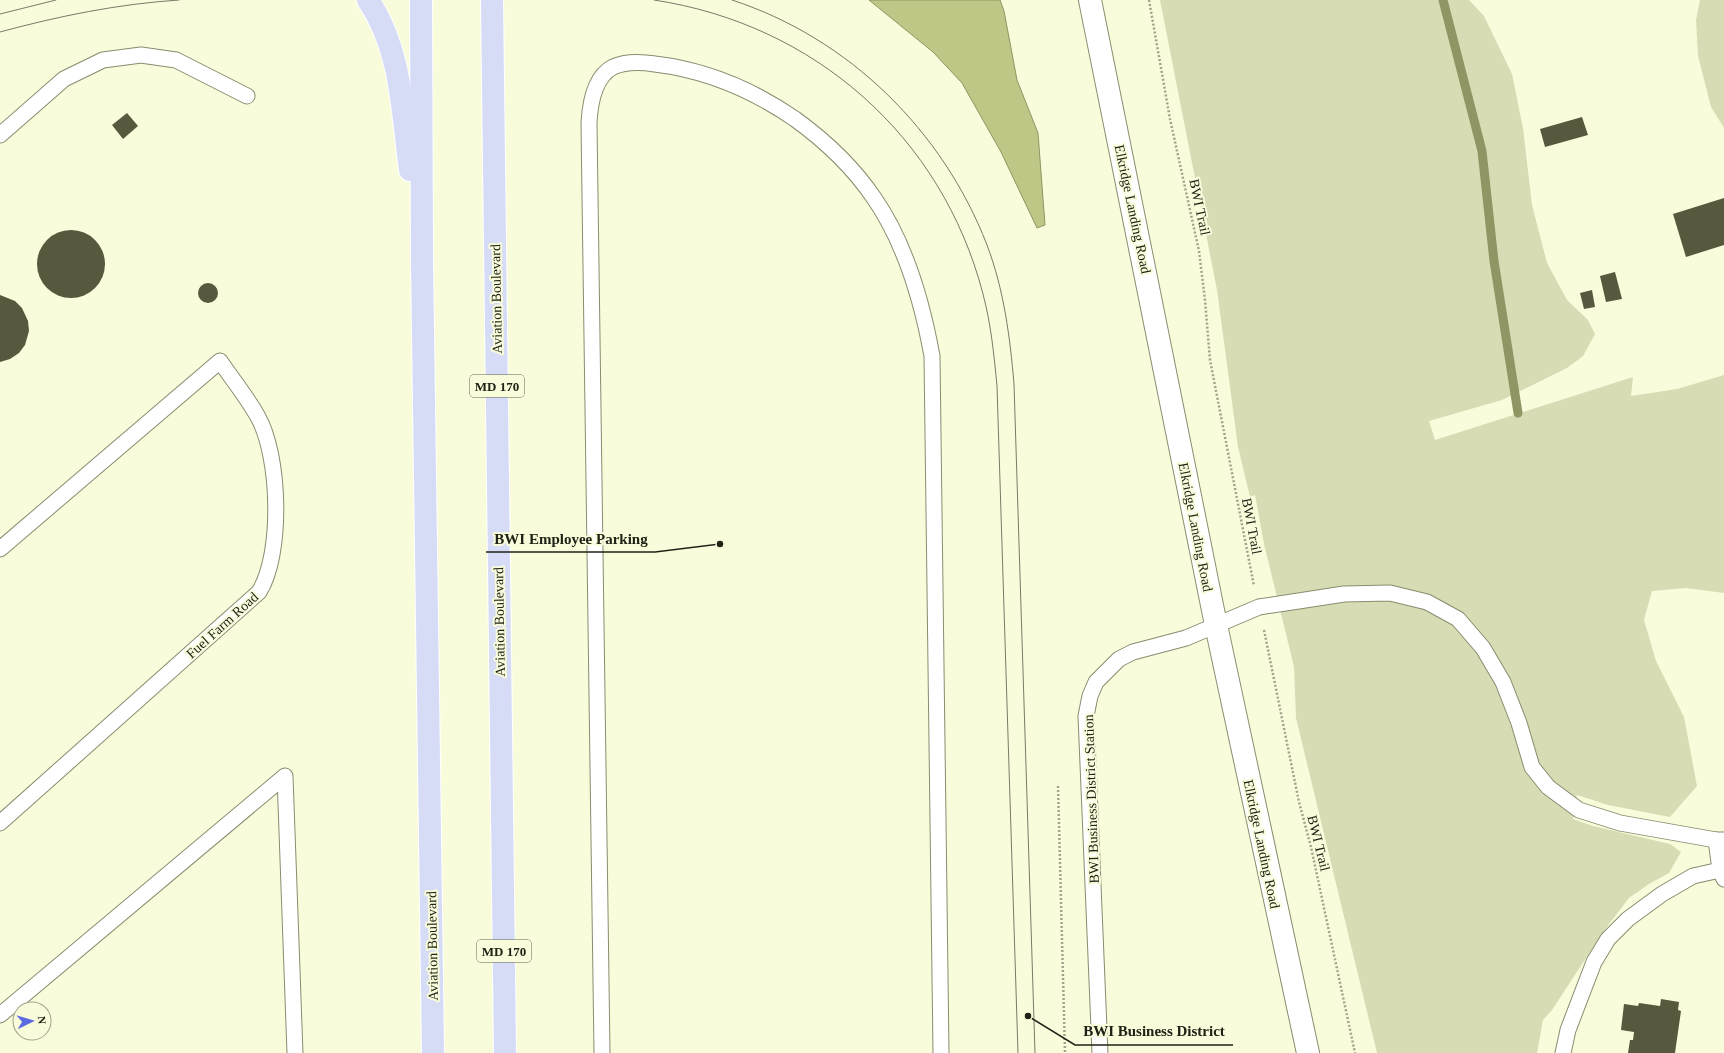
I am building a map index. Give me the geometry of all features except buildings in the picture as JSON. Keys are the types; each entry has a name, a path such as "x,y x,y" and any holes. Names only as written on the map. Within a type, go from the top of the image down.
{"main road":[{"path":"368,0 385,29 393,53 422,259"},
{"name":"Aviation Boulevard","path":"421,0 422,259 433,1053"},
{"name":"Aviation Boulevard","path":"492,0 505,1053"}],"street":[{"name":"Elkridge Landing Road","path":"1090,0 1216,625 1308,1053"}],"lane":[{"path":"0,135 64,80 103,60 141,55 176,60 247,96"},
{"path":"602,1053 589,123 590,106 595,91 603,76 613,67 626,63 640,62 691,70 731,84 773,105 819,138 846,163 874,197 897,238 912,277 926,321 932,356 941,1053"},
{"name":"Fuel Farm Road","path":"0,549 220,361 258,417 271,458 275,509 274,534 268,574 263,586 259,592 0,822"},
{"name":"BWI Business District Station","path":"1100,1053 1086,716 1090,696 1096,682 1119,659 1133,652 1186,638 1259,607 1344,594 1390,593 1427,602 1458,619 1483,648 1503,682 1519,723 1532,767 1548,787 1579,810 1620,823 1720,840"},
{"path":"0,1015 285,776 295,1053"},
{"path":"1563,1053 1568,1030 1594,962 1608,939 1628,919 1662,894 1693,876 1722,875 1720,840"}],"path":[{"name":"BWI Trail","path":"1149,0 1170,119 1198,251 1205,300 1210,360 1298,802 1311,847 1355,1053"},
{"path":"1058,786 1065,1053"}],"shaded area":[{"path":"869,0 1000,0 1004,11 1017,80 1038,133 1045,225 1037,228 1001,152 962,83 933,52"},
{"path":"1160,0 1469,0 1484,16 1512,74 1523,128 1532,205 1547,263 1567,300 1588,320 1595,334 1583,356 1567,368 1502,400 1429,421 1435,440 1633,377 1631,396 1677,389 1724,375 1724,593 1686,588 1652,591 1644,620 1656,661 1684,717 1697,786 1670,817 1608,805 1577,795 1573,819 1593,826 1670,844 1681,852 1669,873 1649,884 1629,898 1603,932 1552,1010 1543,1020 1537,1053 1377,1053 1296,718 1294,667 1264,544 1255,495 1250,497 1238,447 1217,290"},
{"path":"1700,0 1724,0 1724,128 1711,107 1698,56 1696,20"}],"waterway":[{"path":"1443,0 1482,151 1494,261 1518,413"}],"tram line":[{"path":"0,14 56,0"},
{"path":"0,32 44,21 111,8 134,4 179,0"},
{"path":"654,0 712,13 767,34 818,62 863,97 903,138 937,185 964,237 986,305 992,340 997,386 1018,1053"},
{"path":"732,0 775,17 815,38 852,64 887,94 918,127 945,164 968,203 987,245 998,279 1008,331 1014,384 1035,1053"}],"place":[{"name":"BWI Employee Parking","path":"720,544"},
{"name":"BWI Business District","path":"1028,1016"}]}
